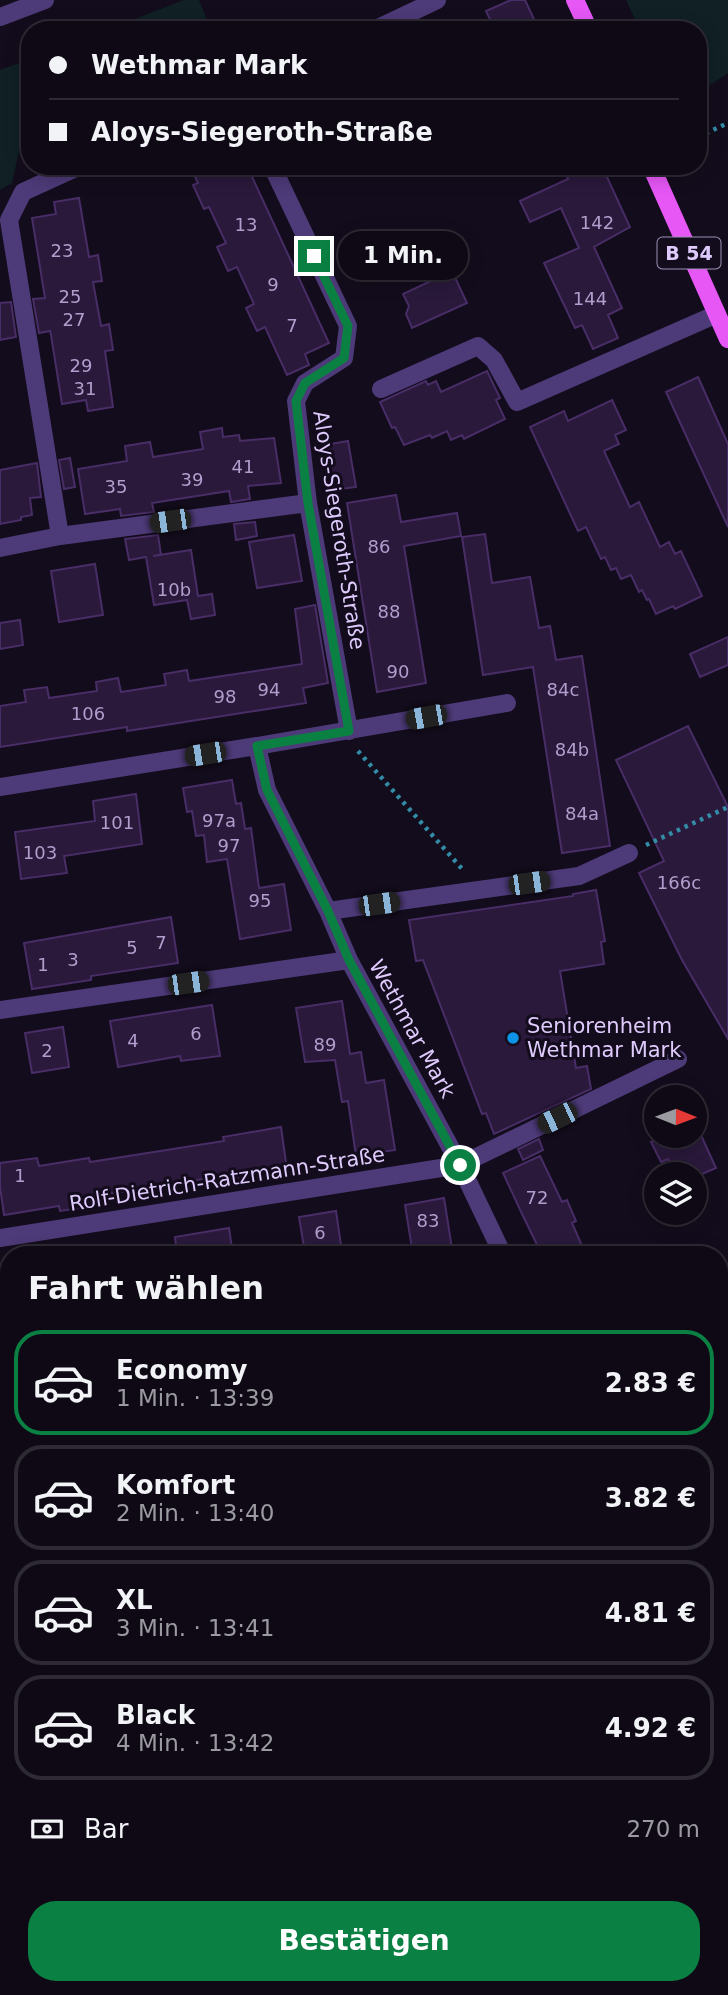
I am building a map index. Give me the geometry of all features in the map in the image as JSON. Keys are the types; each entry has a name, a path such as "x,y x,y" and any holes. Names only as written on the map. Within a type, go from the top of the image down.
{"main road":[{"path":"575,0 585,21"},
{"name":"B 54","path":"655,175 728,339"}],"street":[{"path":"0,17 45,0"},
{"path":"393,21 437,0"},
{"path":"60,175 23,192 9,220 60,536"},
{"name":"Aloys-Siegeroth-Straße","path":"276,175 348,326 344,358 305,383 296,401 308,503 349,731"},
{"path":"382,389 478,346 494,360 517,402 717,314"},
{"path":"0,548 60,536 308,503"},
{"path":"0,787 507,703"},
{"name":"Wethmar Mark","path":"257,746 267,790 328,911 349,960 460,1165 499,1246"},
{"path":"328,911 579,876 629,853"},
{"path":"0,1010 349,960"},
{"name":"Rolf-Dietrich-Ratzmann-Straße","path":"0,1238 460,1165 678,1059"}],"path":[{"path":"707,133 728,123"},
{"path":"349,731 356,749 479,890"},
{"path":"629,853 728,807"}],"shaded area":[{"path":"184,0 199,0 207,21 129,21"},
{"path":"626,0 728,0 728,73 707,87 707,21 636,21"},
{"path":"21,62 21,146 12,183 0,190 0,70"}],"building":[{"path":"511,0 525,0 535,21 491,21 486,11"},
{"path":"194,175 251,175 329,343 305,354 309,365 287,375 265,327 257,331 246,308 254,304 237,267 228,271 217,247 226,243 209,207 204,209 193,185 198,183"},
{"path":"566,175 606,175 630,227 594,247 622,308 608,315 618,338 593,349 582,325 575,328 544,263 579,248 561,208 530,222 520,201 568,179"},
{"path":"79,198 89,257 98,255 102,281 93,282 101,326 109,324 113,350 105,351 113,407 88,411 86,400 62,404 50,331 39,333 33,299 45,298 32,218 56,214 54,202"},
{"path":"452,271 467,303 412,328 406,314 409,306 403,294"},
{"path":"11,302 16,337 0,340 0,303"},
{"path":"487,371 500,398 496,400 505,419 464,439 462,435 451,440 447,431 404,445 395,427 392,428 380,402 426,381 428,385 436,381 441,392"},
{"path":"698,377 728,444 728,527 666,392"},
{"path":"612,400 626,430 615,435 619,444 604,451 630,507 639,502 660,547 669,542 675,554 681,551 702,596 675,609 673,606 656,614 649,599 647,600 642,590 639,592 631,575 621,579 616,568 611,570 605,557 601,559 586,527 578,531 530,427 564,411 568,421"},
{"path":"222,428 223,437 239,435 240,441 274,438 281,483 248,486 250,499 231,502 229,491 152,503 154,512 121,516 120,509 85,514 78,469 127,461 125,446 150,442 153,457 203,449 200,432"},
{"path":"348,441 356,487 333,490 325,445"},
{"path":"70,458 75,487 64,489 59,460"},
{"path":"37,463 41,497 30,498 32,515 0,524 0,470"},
{"path":"396,495 401,522 457,513 461,536 404,546 426,683 377,692 347,503"},
{"path":"255,522 257,536 236,540 234,524"},
{"path":"485,534 492,583 530,577 539,628 550,626 556,660 582,656 610,846 562,853 533,667 483,675 462,537"},
{"path":"158,535 161,555 191,550 198,596 212,594 215,615 191,619 187,600 154,605 146,557 129,560 125,539"},
{"path":"294,535 302,581 257,588 249,542"},
{"path":"95,564 103,615 59,622 51,571"},
{"path":"315,605 328,683 303,688 306,703 127,731 127,727 0,747 0,706 26,702 24,690 47,687 49,698 97,691 96,682 118,678 121,692 166,685 164,674 187,670 189,681 302,664 295,609"},
{"path":"20,620 23,645 0,649 0,623"},
{"path":"728,637 728,665 700,677 690,654"},
{"path":"688,726 728,807 728,1039 682,960 639,873 664,861 616,760"},
{"path":"232,780 236,804 241,803 245,829 251,828 259,888 284,884 291,930 240,939 227,859 207,862 204,835 196,836 192,811 187,812 183,788"},
{"path":"136,794 142,844 64,856 67,873 21,879 15,832 95,821 93,801"},
{"name":"Seniorenheim Wethmar Mark","path":"596,890 605,941 601,942 604,964 560,971 576,1068 587,1066 591,1089 494,1134 486,1113 482,1114 423,960 416,961 409,920 573,896"},
{"path":"171,917 178,963 91,976 91,980 32,989 24,943"},
{"path":"342,1001 350,1054 361,1052 366,1083 384,1080 395,1150 356,1156 348,1101 342,1102 335,1060 305,1062 296,1008"},
{"path":"212,1005 220,1056 181,1061 180,1056 118,1067 110,1021"},
{"path":"63,1027 69,1067 32,1073 25,1033"},
{"path":"281,1127 288,1177 231,1186 229,1175 95,1196 96,1206 60,1211 59,1206 4,1215 0,1163 37,1158 39,1166 89,1158 90,1162 224,1141 223,1137"},
{"path":"539,1139 543,1150 523,1160 518,1149"},
{"path":"654,1148 707,1148 716,1168 707,1172 707,1162 669,1162 668,1159 661,1162"},
{"path":"540,1156 562,1202 567,1200 576,1221 572,1223 582,1246 538,1246 503,1173"},
{"path":"444,1198 452,1246 412,1246 405,1205"},
{"path":"336,1211 341,1246 304,1246 299,1217"},
{"path":"229,1228 232,1246 176,1246 175,1237"}],"place":[{"name":"Seniorenheim Wethmar Mark","path":"513,1038"}],"route":[{"path":"314,256 348,326 344,358 305,383 296,401 308,503 349,731 257,746 267,790 328,911 349,960 460,1165"}]}
